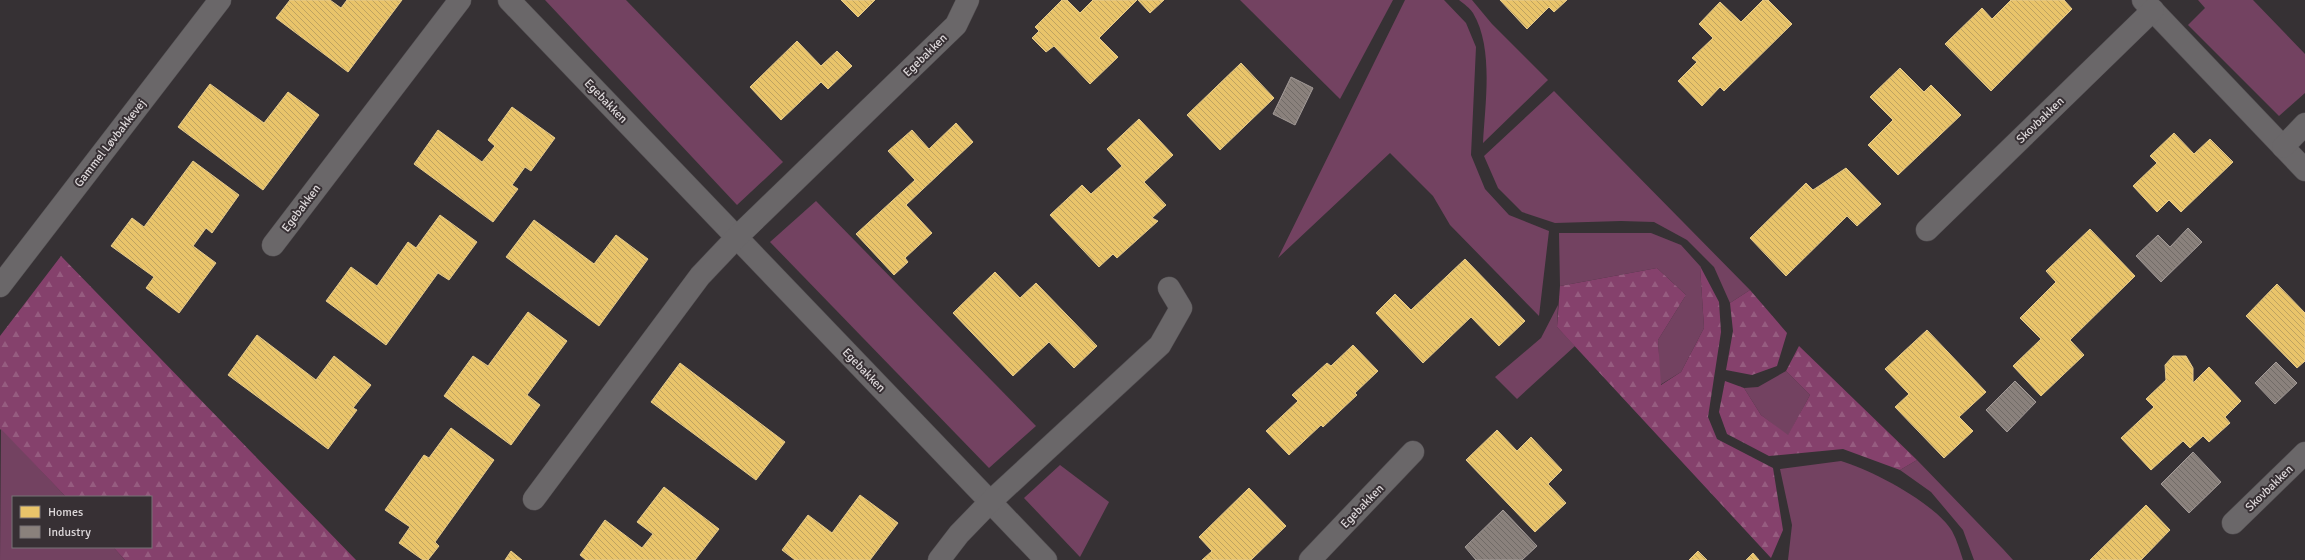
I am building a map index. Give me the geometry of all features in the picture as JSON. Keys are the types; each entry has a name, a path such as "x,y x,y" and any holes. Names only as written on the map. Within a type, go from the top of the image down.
{"street":[{"name":"Gammel Løvbakkevej","path":"0,286 220,0"},
{"name":"Egebakken","path":"273,245 460,0"},
{"name":"Egebakken","path":"509,0 1046,560"},
{"name":"Egebakken","path":"534,499 700,276 737,237 956,25 968,0"},
{"name":"Skovbakken","path":"1927,230 2148,5 2305,170"},
{"path":"2283,147 2305,124"},
{"path":"939,560 959,534 990,502 1160,345 1181,308 1170,288"},
{"name":"Egebakken","path":"1310,560 1413,452"},
{"name":"Skovbakken","path":"2233,523 2305,453"}],"shaded area":[{"path":"545,0 626,0 783,162 737,205"},
{"path":"1240,0 1393,0 1340,99"},
{"path":"1405,0 1444,0 1466,23 1476,47 1471,155 1485,189 1509,215 1549,231 1539,316 1450,225 1433,196 1390,153 1278,258"},
{"path":"1459,0 1472,0 1492,24 1548,80 1483,143 1487,76 1484,43 1480,27 1473,13"},
{"path":"2198,0 2253,0 2305,54 2305,93 2279,116 2188,25 2205,8"},
{"path":"1554,91 1750,290 1730,303 1714,267 1687,240 1654,222 1621,221 1555,223 1522,212 1498,188 1484,156"},
{"path":"816,201 1036,426 989,468 770,242"},
{"path":"1559,233 1651,233 1681,245 1700,266 1704,328 1681,372 1660,385 1658,340 1686,295 1657,268 1560,286"},
{"path":"1558,305 1557,327 1575,346 1517,399 1495,377 1541,338"},
{"path":"1786,371 1810,395 1788,436 1761,415 1744,388 1758,387"},
{"path":"1,428 65,496 12,496 12,548 114,548 125,560 0,560"},
{"path":"1917,460 2013,560 1974,560 1963,530 1931,492 1900,470"},
{"path":"1841,461 1854,465 1886,480 1918,499 1932,510 1952,531 1963,560 1788,560 1792,525 1780,469"},
{"path":"1060,465 1109,502 1080,557 1024,498"}],"green space":[{"path":"61,256 356,560 125,560 114,548 152,548 152,496 65,496 1,429 0,430 0,336"},
{"path":"1700,266 1719,302 1721,332 1708,417 1717,439 1773,468 1783,530 1771,558 1557,327 1560,286 1657,268 1686,295 1658,340 1661,385 1681,372 1704,328"},
{"path":"1750,290 1787,333 1777,366 1752,375 1726,370 1733,331 1730,303"},
{"path":"1799,346 1917,460 1900,470 1843,449 1769,456 1727,434 1719,412 1725,381 1744,388 1761,415 1788,435 1810,395 1786,371"}],"building: Homes":[{"path":"290,0 330,0 341,8 347,0 402,0 348,72 276,18"},
{"path":"841,0 875,0 858,17"},
{"path":"1062,0 1067,0 1080,13 1093,0 1137,0 1099,38 1118,57 1090,84 1054,46 1046,52 1032,38 1039,31 1035,27"},
{"path":"1138,0 1164,0 1150,13"},
{"path":"1500,0 1567,0 1554,12 1549,7 1527,29"},
{"path":"1763,0 1768,0 1792,24 1724,91 1720,87 1702,106 1678,81 1697,62 1692,58 1713,38 1699,24 1720,2 1741,22"},
{"path":"2011,0 2064,0 2072,9 1991,91 1945,44 1982,8 1992,19"},
{"path":"797,41 821,66 837,51 852,66 828,89 821,82 781,120 750,87"},
{"path":"1241,63 1274,98 1220,150 1187,115"},
{"path":"1900,68 1924,92 1931,85 1961,115 1898,175 1868,145 1893,120 1870,97"},
{"path":"210,84 264,123 288,92 319,115 263,190 178,127"},
{"path":"512,107 555,138 531,171 525,167 512,185 518,189 493,222 414,164 438,130 482,162 495,146 488,140"},
{"path":"1139,119 1173,155 1144,182 1166,205 1152,218 1158,221 1117,258 1113,254 1099,267 1050,215 1082,185 1091,194 1122,166 1107,149"},
{"path":"956,123 973,142 906,205 932,233 905,258 908,262 894,275 856,234 915,180 888,151 912,130 929,149"},
{"path":"2174,133 2194,154 2210,139 2233,162 2181,212 2169,200 2157,212 2133,186 2157,163 2150,156"},
{"path":"193,161 239,195 212,233 206,228 193,246 216,263 179,313 146,288 154,277 111,246 132,218 144,227"},
{"path":"1846,168 1881,204 1857,226 1847,216 1786,276 1750,238 1806,183 1813,190"},
{"path":"440,215 477,242 449,280 438,273 386,345 326,301 351,267 377,286 408,242 416,248"},
{"path":"534,220 594,264 616,235 648,259 599,326 506,257"},
{"path":"2090,229 2135,276 2070,340 2084,355 2041,396 2013,366 2041,339 2020,318 2056,282 2046,271"},
{"path":"1465,259 1525,321 1499,346 1471,317 1423,363 1376,313 1395,294 1411,310"},
{"path":"995,272 1020,298 1036,283 1097,346 1074,368 1049,342 1013,376 953,313"},
{"path":"2277,284 2305,313 2305,361 2297,368 2246,316"},
{"path":"528,312 567,341 527,395 540,405 511,445 444,396 473,356 488,366"},
{"path":"1927,330 1986,392 1959,417 1973,431 1944,458 1895,407 1909,394 1885,369"},
{"path":"257,335 316,380 334,356 371,385 353,408 357,410 328,449 228,375"},
{"path":"1353,345 1378,371 1355,393 1357,395 1323,427 1321,425 1289,455 1266,431 1298,401 1292,395 1327,363 1331,366"},
{"path":"2173,356 2186,356 2193,368 2193,383 2209,367 2241,401 2225,417 2230,423 2209,442 2203,436 2190,448 2183,441 2151,470 2121,438 2154,407 2146,399 2166,380 2165,365"},
{"path":"680,363 785,442 756,480 651,402"},
{"path":"451,428 494,460 435,542 439,546 428,560 423,560 399,543 410,527 385,510 424,455 429,458"},
{"path":"1497,430 1517,451 1531,437 1562,470 1548,484 1566,503 1535,532 1466,460"},
{"path":"664,487 719,529 695,560 586,560 580,555 605,520 642,548 653,534 637,522"},
{"path":"1249,488 1286,526 1251,560 1202,560 1212,551 1199,537"},
{"path":"860,495 898,523 870,560 795,560 782,550 808,515 832,533"},
{"path":"2146,505 2170,530 2141,560 2090,560"},
{"path":"511,551 522,560 505,560"},
{"path":"1698,551 1707,560 1689,560"},
{"path":"1753,553 1759,560 1746,560"}],"building: Industry":[{"path":"1291,77 1313,88 1295,125 1273,114"},
{"path":"2188,228 2202,242 2161,282 2136,256 2158,235 2170,247"},
{"path":"2276,362 2297,383 2275,404 2255,383"},
{"path":"2015,381 2036,402 2007,432 1986,410"},
{"path":"2193,452 2221,482 2189,513 2161,484"},
{"path":"1503,510 1537,546 1522,560 1476,560 1465,547"}]}
